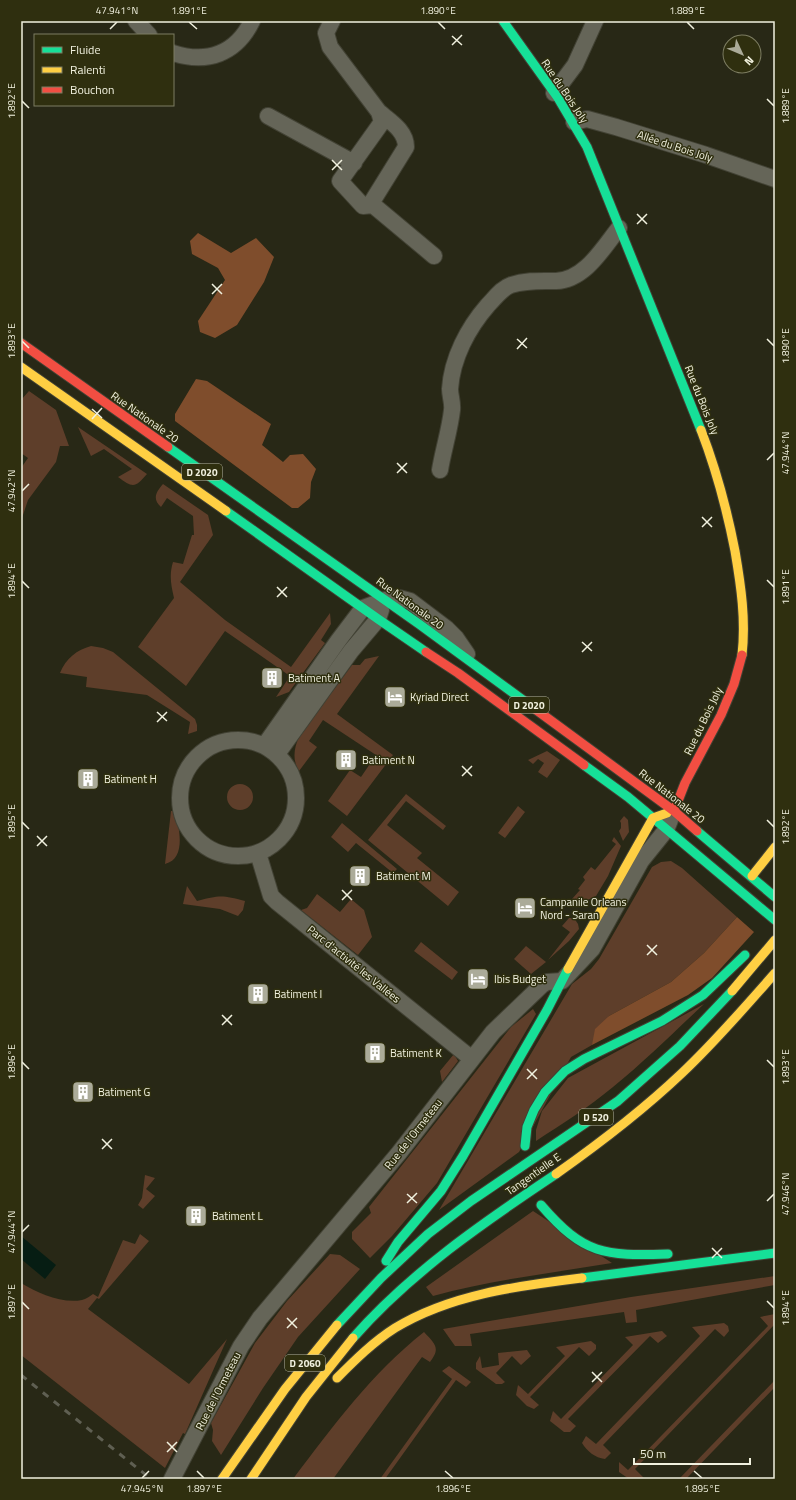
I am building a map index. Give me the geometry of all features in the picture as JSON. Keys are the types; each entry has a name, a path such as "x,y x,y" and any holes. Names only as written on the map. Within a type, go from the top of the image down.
{"main road":[{"name":"Rue du Bois Joly","path":"503,21 574,122 587,147 710,453 729,521 742,590 744,621 742,654 734,684 721,715 685,783 674,811"},
{"name":"Rue Nationale 20","path":"21,343 384,600"},
{"name":"D 2020","path":"21,367 162,465 378,619 458,673 576,758 653,818 773,923"},
{"name":"Rue Nationale 20","path":"474,664 674,811 775,897"},
{"path":"600,923 653,818 674,811"},
{"path":"752,876 775,847"},
{"name":"D 520","path":"362,1297 408,1252 435,1230 476,1199 539,1157 622,1098 668,1057 703,1022 732,991 775,940"},
{"path":"525,1146 527,1127 534,1110 545,1092 565,1071 584,1059 662,1021 704,995 724,977 752,947"},
{"name":"Tangentielle E","path":"251,1479 306,1397 346,1346 375,1313 424,1270 479,1226 594,1147 639,1111 682,1073 727,1027 775,972"},
{"path":"362,1297 398,1242 440,1191 463,1156 540,1023 562,980"},
{"path":"541,1205 567,1234 583,1245 604,1253 629,1256 675,1254"},
{"path":"698,1254 775,1252"},
{"path":"306,1397 333,1382 351,1362 391,1330 424,1312 451,1302 514,1287 775,1252"},
{"name":"D 2060","path":"222,1479 286,1386 325,1338 362,1297"}],"street":[{"path":"136,21 148,34"},
{"path":"174,53 198,58 212,57 223,53 242,38 252,21"},
{"path":"332,21 326,33 330,47 379,112 402,132 406,140 406,148 370,205"},
{"path":"554,93 575,65 595,21"},
{"path":"379,112 382,122 340,181 363,206 373,205 434,256"},
{"path":"268,116 354,163"},
{"name":"Allée du Bois Joly","path":"574,122 587,119 616,127 775,179"},
{"path":"440,470 452,410 450,390 456,358 465,338 481,313 502,290 510,286 542,280 557,281 568,279 580,273 596,257 619,228"},
{"path":"270,750 338,641 363,608 384,600 399,598 410,601 435,619 456,638 474,664"},
{"path":"270,750 378,619 384,600"},
{"path":"235,740 250,741 270,750 289,770 296,788 296,809 288,828 276,843 258,853 239,856 220,853 202,844 190,831 183,816 180,799 182,782 189,767 206,748 235,740"},
{"path":"562,980 592,949 600,923 641,861 666,830 674,811"},
{"name":"Parc d'activité les Vallées","path":"258,853 269,891 276,902 472,1059"},
{"name":"Rue de l'Ormeteau","path":"172,1479 241,1346 260,1318 399,1153 493,1032 542,984 562,980"}],"shaded area":[{"path":"198,233 231,253 256,238 274,257 264,282 237,325 215,338 200,332 198,321 225,280 218,268 192,254 190,241"},
{"path":"196,379 207,381 271,424 262,445 283,462 290,455 303,454 316,469 311,482 310,498 298,508 292,508 175,421 175,414"},
{"path":"29,391 56,410 69,446 60,446 56,462 28,500 21,521 21,468 28,458 21,453 21,400"},
{"path":"78,427 147,474 140,482 134,485 123,481 118,477 132,469 104,449 91,456"},
{"path":"163,484 208,515 213,535 180,582 225,620 291,667 330,613 331,624 321,640 325,643 289,692 276,697 290,676 225,631 186,686 138,647 174,598 171,580 173,562 183,564 192,535 194,535 193,516 167,498 161,507 158,504 156,496 158,490"},
{"path":"91,646 103,648 113,652 195,719 197,731 188,734 190,722 147,695 86,687 87,677 60,673 65,663 72,655"},
{"path":"379,656 337,714 393,755 347,816 328,801 350,770 361,777 376,755 323,720 309,741 317,747 299,771 295,763 296,745 299,737 352,665 360,665 365,659"},
{"path":"547,751 560,760 547,778 538,772 544,763 538,759 533,764 528,760"},
{"path":"240,784 249,788 253,797 249,806 240,810 231,806 227,797 231,788"},
{"path":"406,794 446,826 443,830 406,801 387,825 422,853 417,858 459,892 448,906 368,840"},
{"path":"518,806 525,812 505,838 498,833"},
{"path":"171,811 175,811 180,842 176,856 172,861 165,864"},
{"path":"624,816 628,820 629,832 623,841 619,831 621,828 620,821"},
{"path":"342,823 397,869 393,873 356,843 348,852 331,837"},
{"path":"614,837 621,846 608,876 596,896 579,904 572,899 580,890 578,889 585,880 583,877 591,867 595,870 616,844 612,841"},
{"path":"671,861 682,868 737,917 704,953 671,982 609,1016 592,1045 571,1057 519,1152 439,1210 572,984 591,969 599,959 652,867 661,862"},
{"path":"187,886 197,901 221,896 245,901 243,910 238,916 220,909 183,904"},
{"path":"317,894 340,912 351,899 364,910 372,937 358,955 301,910 307,908"},
{"path":"737,917 754,932 712,978 688,995 592,1045 595,1029 609,1016 671,982 704,953"},
{"path":"569,918 574,918 579,929 569,941 548,960 570,932 562,926"},
{"path":"421,942 458,972 452,980 414,951"},
{"path":"526,946 546,962 531,974 514,959"},
{"path":"704,1004 648,1057 613,1087 536,1141 536,1130 542,1111 568,1078"},
{"path":"533,1009 536,1014 437,1183 392,1236 370,1258 352,1239 352,1232 371,1213 369,1207 511,1027"},
{"path":"454,1054 458,1061 442,1082 440,1071"},
{"path":"145,1175 155,1178 146,1189 155,1196 143,1209 138,1205 142,1198"},
{"path":"533,1211 612,1263 499,1281 433,1296 426,1287"},
{"path":"140,1234 149,1241 99,1299 97,1298 88,1309 189,1384 227,1339 185,1434 183,1433 165,1468 21,1355 21,1283 42,1294 58,1299 74,1301 82,1300 93,1294 98,1297 123,1240 135,1244"},
{"path":"21,1236 56,1265 45,1279 21,1259"},
{"path":"330,1254 340,1255 360,1269 298,1337 263,1388 221,1455 212,1441 213,1430 211,1423 255,1343 287,1301"},
{"path":"775,1276 775,1285 636,1310 637,1322 626,1323 624,1312 470,1334 472,1346 455,1346 443,1329 631,1297"},
{"path":"775,1314 775,1324 635,1469 644,1478 629,1479 619,1472 619,1462 628,1470 768,1326 760,1317"},
{"path":"724,1323 728,1326 729,1331 724,1337 715,1329 603,1445 611,1453 605,1459 595,1456 586,1449 582,1443 586,1436 596,1444 700,1336 692,1327"},
{"path":"662,1331 667,1336 658,1343 650,1336 568,1419 576,1426 570,1432 564,1432 550,1421 553,1411 561,1419 633,1345 625,1337"},
{"path":"424,1332 434,1343 436,1350 430,1362 422,1357 333,1479 293,1479 338,1420 370,1383 405,1348"},
{"path":"591,1341 596,1345 596,1349 589,1356 579,1347 530,1397 539,1405 534,1409 527,1406 516,1395 518,1385 528,1394 565,1356 556,1347"},
{"path":"527,1350 531,1356 521,1365 512,1356 496,1373 505,1382 502,1384 496,1384 476,1369 476,1363 480,1356 482,1368 499,1365 498,1353"},
{"path":"449,1366 471,1382 466,1387 456,1380 385,1479 380,1479 452,1379 442,1371"},
{"path":"775,1380 775,1387 686,1479 679,1479"}],"railway":[{"path":"21,1375 151,1479"}],"traffic: fast":[{"path":"503,21 558,98 587,147 701,430"},
{"path":"168,447 419,624 531,706"},
{"path":"226,511 426,652"},
{"path":"584,765 628,797 775,920"},
{"path":"697,831 775,897"},
{"path":"525,1146 527,1127 534,1110 545,1092 565,1071 584,1059 662,1021 703,995 745,955"},
{"path":"386,1261 398,1242 441,1191 463,1156 547,1010 568,969"},
{"path":"337,1325 381,1278 428,1234 471,1201 618,1101 680,1046 732,991"},
{"path":"353,1338 399,1291 449,1249 556,1174"},
{"path":"541,1205 556,1222 570,1234 583,1243 597,1249 611,1253 646,1255 668,1254"},
{"path":"582,1278 775,1253"}],"traffic: slow":[{"path":"21,367 226,511"},
{"path":"701,430 721,490 735,551 743,616 742,655"},
{"path":"568,969 653,818 667,813"},
{"path":"752,876 775,847"},
{"path":"732,991 775,940"},
{"path":"556,1174 621,1126 667,1087 718,1037 775,973"},
{"path":"337,1378 379,1339 416,1316 462,1299 486,1293 534,1284 582,1278"},
{"path":"222,1479 285,1389 337,1325"},
{"path":"251,1479 306,1397 353,1338"}],"traffic: jam":[{"path":"21,343 168,447"},
{"path":"426,652 458,673 584,765"},
{"path":"674,811 685,783 721,715 734,684 742,655"},
{"path":"531,706 674,811 697,831"}],"place":[{"name":"Batiment A","path":"272,678"},
{"name":"Kyriad Direct","path":"395,697"},
{"name":"Batiment N","path":"346,760"},
{"name":"Batiment H","path":"88,779"},
{"name":"Batiment M","path":"360,876"},
{"name":"Campanile Orleans Nord - Saran","path":"525,908"},
{"name":"Ibis Budget","path":"478,979"},
{"name":"Batiment I","path":"258,994"},
{"name":"Batiment K","path":"375,1053"},
{"name":"Batiment G","path":"83,1092"},
{"name":"Batiment L","path":"196,1216"}]}
